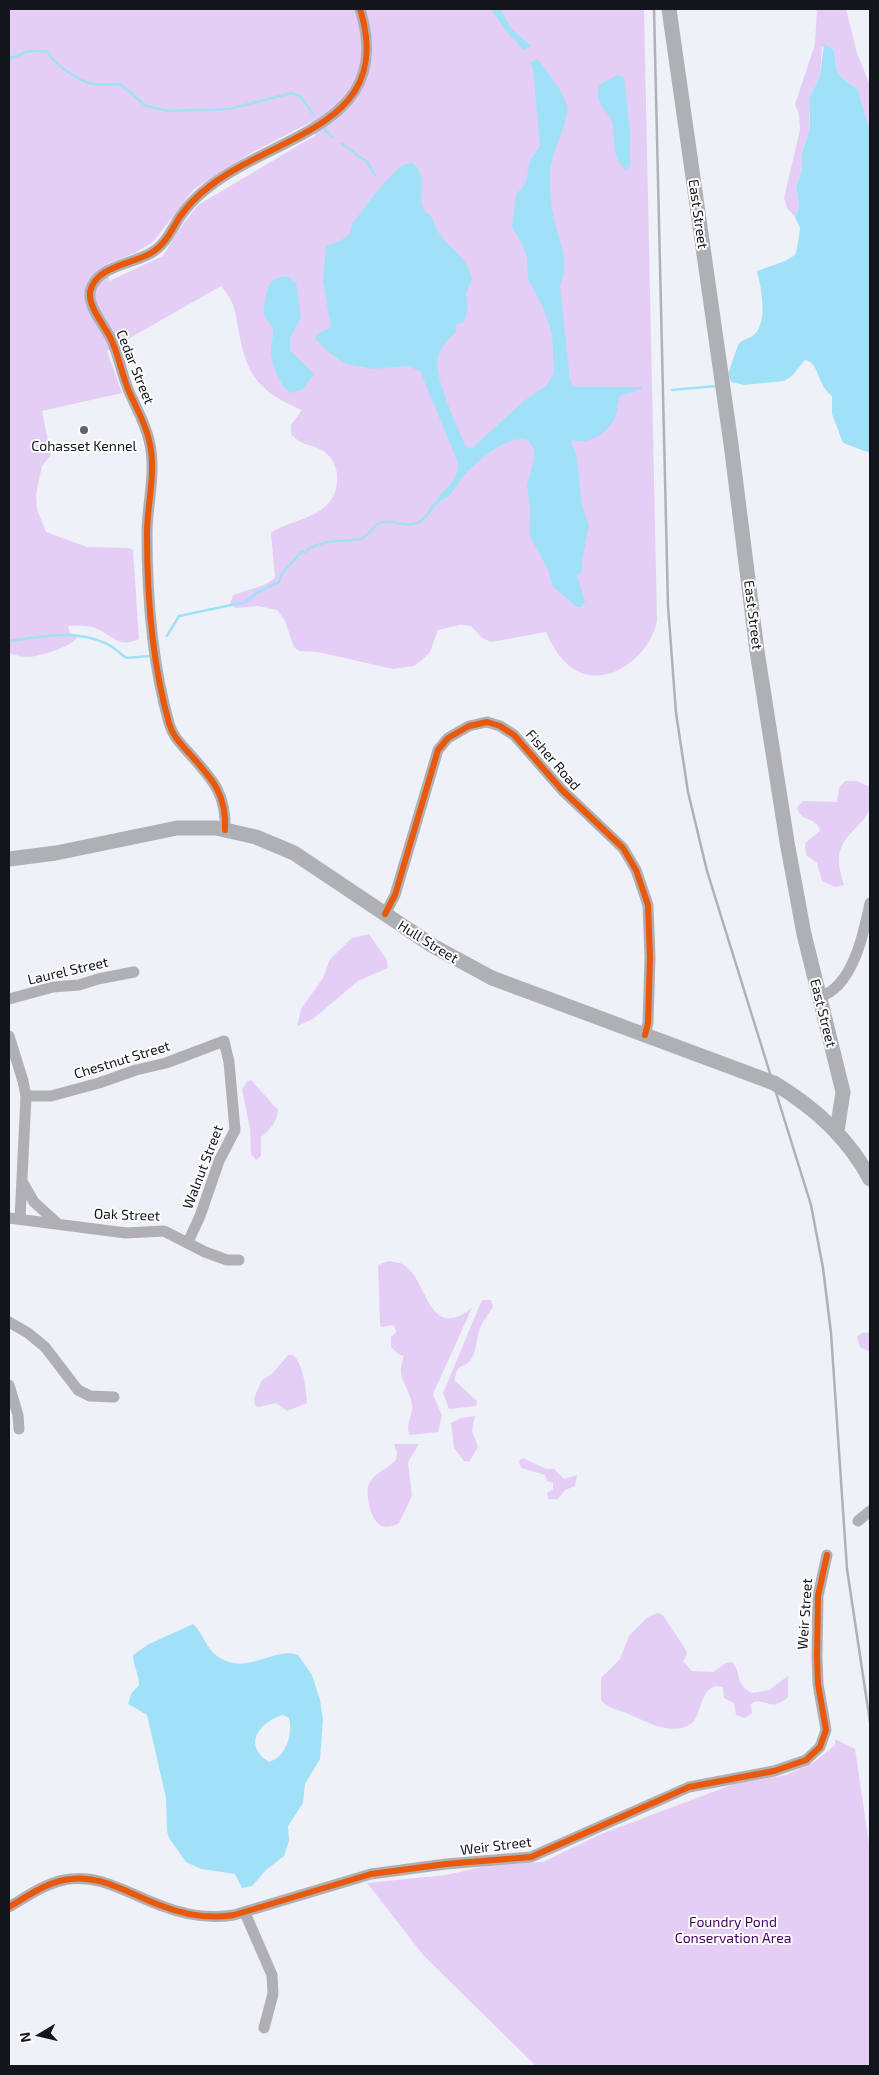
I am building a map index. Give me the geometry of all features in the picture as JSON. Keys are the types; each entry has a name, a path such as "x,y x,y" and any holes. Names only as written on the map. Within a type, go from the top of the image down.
{"main road":[{"name":"East Street","path":"669,9 731,444 757,651 794,884 819,997 843,1092 837,1131"},
{"name":"East Street","path":"672,9 673,36"},
{"name":"Hull Street","path":"9,859 56,853 165,830 201,828 225,830 256,837 294,853 451,957 492,978 765,1079 790,1092 820,1114 837,1131"},
{"path":"820,1114 843,1092"},
{"path":"837,1131 870,1179"}],"street":[{"name":"Cedar Street","path":"225,830 226,813 221,795 205,771 173,734 167,716 153,644 151,622 147,533 153,478 152,451 146,427 128,391 112,340 91,301 90,293 94,282 104,273 148,255 159,248 189,205 215,182 322,122 347,103 360,84 366,62 367,40 360,9"},
{"name":"Fisher Road","path":"385,914 395,895 438,750 448,738 469,726 487,722 500,726 521,742 571,800 615,840 636,870 646,895 650,919 648,1023 645,1035"},
{"path":"819,997 827,994 834,988 851,965 862,943 870,903"},
{"name":"Laurel Street","path":"9,999 52,987 79,985 134,972"},
{"path":"9,1036 24,1081 26,1096 22,1181 15,1218"},
{"name":"Chestnut Street","path":"26,1096 50,1096 99,1084 136,1070 166,1063 224,1041"},
{"name":"Walnut Street","path":"188,1242 200,1216 219,1161 235,1130 230,1070 224,1041"},
{"path":"22,1181 34,1202 46,1215 60,1225"},
{"name":"Oak Street","path":"15,1218 126,1233 161,1231 223,1258 239,1260"},
{"path":"9,1322 45,1347 78,1390 90,1396 114,1397"},
{"path":"9,1385 18,1415 19,1429"},
{"path":"858,1521 870,1511"},
{"name":"Weir Street","path":"9,1907 48,1885 66,1879 83,1878 104,1882 162,1906 192,1915 218,1917 245,1913 371,1874 446,1864 531,1857 689,1787 774,1771 806,1760 820,1747 826,1730 818,1684 817,1656 818,1596 827,1555"},
{"path":"245,1913 272,1974 273,1994 264,2028"}],"green space":[{"path":"9,9 644,9 657,621 653,635 645,648 622,668 609,674 594,676 580,673 567,664 555,649 546,632 491,642 482,638 471,626 460,625 438,630 430,652 414,666 393,669 318,652 299,651 294,647 285,621 277,610 258,606 235,608 230,604 233,595 264,585 275,578 271,533 320,510 334,494 337,478 334,463 327,454 319,448 299,441 291,434 291,425 302,410 276,397 258,382 246,361 234,308 230,298 221,286 107,351 122,393 42,411 51,455 42,466 36,494 37,509 46,532 87,547 129,548 133,550 139,639 131,642 120,642 95,628 68,626 70,633 78,636 70,644 48,653 28,657 9,653","holes":["311,122 316,135 198,205 180,228 163,256 109,281 107,264 135,253 154,241 193,190 251,153"]},
{"path":"817,9 846,9 857,53 870,85 870,131 858,90 841,77 836,68 834,50 822,47 820,75 813,90 809,115 810,128 802,153 802,170 796,186 799,206 795,217 787,208 784,198 800,130 799,115 795,104 815,44"},
{"path":"845,781 856,781 870,787 870,804 866,816 843,843 840,850 839,865 844,885 835,887 822,881 817,863 806,855 805,843 820,831 816,823 801,815 797,807 803,801 837,802 839,788"},
{"path":"369,934 387,960 388,968 358,981 313,1019 297,1026 301,1009 323,978 330,959 352,938"},
{"path":"251,1080 278,1110 272,1125 261,1137 261,1156 256,1160 251,1154 250,1128 242,1090 247,1081"},
{"path":"389,1261 402,1264 412,1273 437,1314 446,1318 457,1317 472,1308 433,1394 442,1416 438,1432 410,1435 408,1431 412,1404 401,1370 404,1356 398,1354 391,1347 391,1337 396,1332 394,1325 381,1327 380,1324 378,1265"},
{"path":"482,1300 491,1300 493,1307 480,1328 472,1358 459,1368 455,1375 455,1381 477,1401 476,1406 449,1409 443,1393"},
{"path":"870,1332 870,1352 860,1347 857,1337 862,1333"},
{"path":"288,1355 293,1355 300,1365 304,1378 307,1403 287,1411 276,1403 258,1407 255,1405 254,1398 262,1380 272,1374"},
{"path":"475,1416 472,1431 478,1447 469,1462 464,1461 454,1448 451,1423 461,1418"},
{"path":"394,1444 419,1444 408,1462 412,1496 399,1523 385,1527 376,1522 371,1512 368,1488 374,1476 396,1460 397,1453"},
{"path":"523,1458 546,1469 554,1469 564,1479 577,1475 575,1486 565,1490 558,1499 548,1499 547,1493 553,1489 553,1483 547,1481 545,1475 521,1468 519,1461"},
{"path":"657,1613 663,1615 684,1647 687,1654 683,1661 692,1671 713,1672 726,1663 732,1662 737,1670 740,1682 752,1693 769,1690 788,1676 788,1697 778,1704 754,1702 751,1705 752,1713 745,1718 736,1715 734,1703 724,1698 723,1687 715,1687 706,1694 692,1723 676,1729 649,1723 606,1705 601,1700 601,1678 620,1659 629,1636 648,1617"},
{"name":"Foundry Pond Conservation Area","path":"835,1739 855,1749 870,1850 870,2066 536,2066 424,1956 367,1883 446,1875 490,1865 543,1862 601,1834 734,1784 786,1775 814,1762 835,1745"}],"water":[{"path":"491,9 500,9 512,29 531,46 524,50 506,31"},
{"path":"824,44 834,50 836,68 841,77 858,90 870,131 870,453 843,443 832,414 832,396 823,386 810,362 805,360 792,376 784,381 745,385 731,382 728,374 738,345 755,334 759,328 762,303 757,271 785,261 795,255 797,249 800,228 795,217 799,206 796,186 802,170 802,153 810,128 809,99 820,75"},
{"path":"538,59 561,91 568,108 564,126 552,159 550,177 553,212 564,262 560,286 570,380 572,385 577,387 641,387 642,389 620,396 614,420 597,437 585,441 574,440 571,442 576,453 582,506 589,525 582,561 582,571 577,575 585,602 581,607 577,607 553,587 548,570 529,534 530,509 527,485 534,459 534,450 529,441 521,439 495,449 465,474 449,496 435,504 453,481 458,463 420,371 407,366 373,369 346,364 329,353 315,339 317,334 331,327 323,280 326,246 340,241 350,234 352,224 381,186 402,165 412,163 417,168 422,179 421,198 424,210 430,215 444,239 462,258 472,279 466,294 468,310 464,322 456,325 456,332 439,354 437,366 447,402 466,447 472,448 524,401 547,385 554,373 552,333 542,305 528,279 527,258 522,244 512,227 516,195 526,182 530,160 540,146 533,69 530,63"},
{"path":"618,75 624,77 630,132 630,166 625,170 615,153 611,118 599,101 598,96 600,84"},
{"path":"286,276 296,282 301,317 290,339 290,350 314,374 303,389 291,393 279,380 272,361 273,330 264,311 270,284 280,277"},
{"path":"193,1624 212,1652 222,1659 232,1663 242,1663 290,1653 298,1655 312,1675 320,1700 323,1720 320,1759 305,1784 303,1803 288,1826 289,1841 284,1856 266,1870 252,1886 242,1888 235,1874 201,1869 186,1862 169,1838 166,1798 147,1715 128,1704 131,1694 139,1685 133,1655 149,1644","holes":["283,1715 289,1718 290,1731 287,1744 280,1755 269,1762 256,1748 257,1735 261,1728 274,1718"]}],"waterway":[{"path":"9,59 29,51 47,51 61,66 80,79 96,85 120,84 146,106 168,111 229,109 292,93 301,97 314,115"},
{"path":"324,129 332,137"},
{"path":"341,143 367,162 375,175"},
{"path":"672,390 716,386"},
{"path":"167,636 179,616 246,602 256,593 279,582 281,575 301,552 324,543 360,539 383,522 417,523 424,518 437,502"},
{"path":"9,641 57,635 81,636 108,644 127,658 150,656"}],"railway":[{"path":"654,9 668,606 676,713 688,792 707,871 811,1205 823,1268 831,1333 847,1569 870,1722"}],"cycle path":[{"path":"225,830 223,806 216,787 174,735 163,700 158,677 148,581 147,522 152,475 149,440 128,389 112,341 92,304 90,292 93,283 99,276 156,250 186,209 210,186 238,168 324,121 347,102 361,78 367,48 360,9"},
{"path":"385,914 395,895 438,750 448,738 469,726 487,722 500,726 514,735 562,790 623,848 636,870 648,905 650,957 648,1023 645,1035"},
{"path":"9,1907 49,1884 77,1878 102,1882 179,1912 215,1917 234,1915 371,1874 446,1864 531,1857 689,1787 774,1771 806,1760 820,1747 826,1730 818,1684 817,1656 818,1596 827,1555"}],"place":[{"name":"Cohasset Kennel","path":"84,430"}]}
